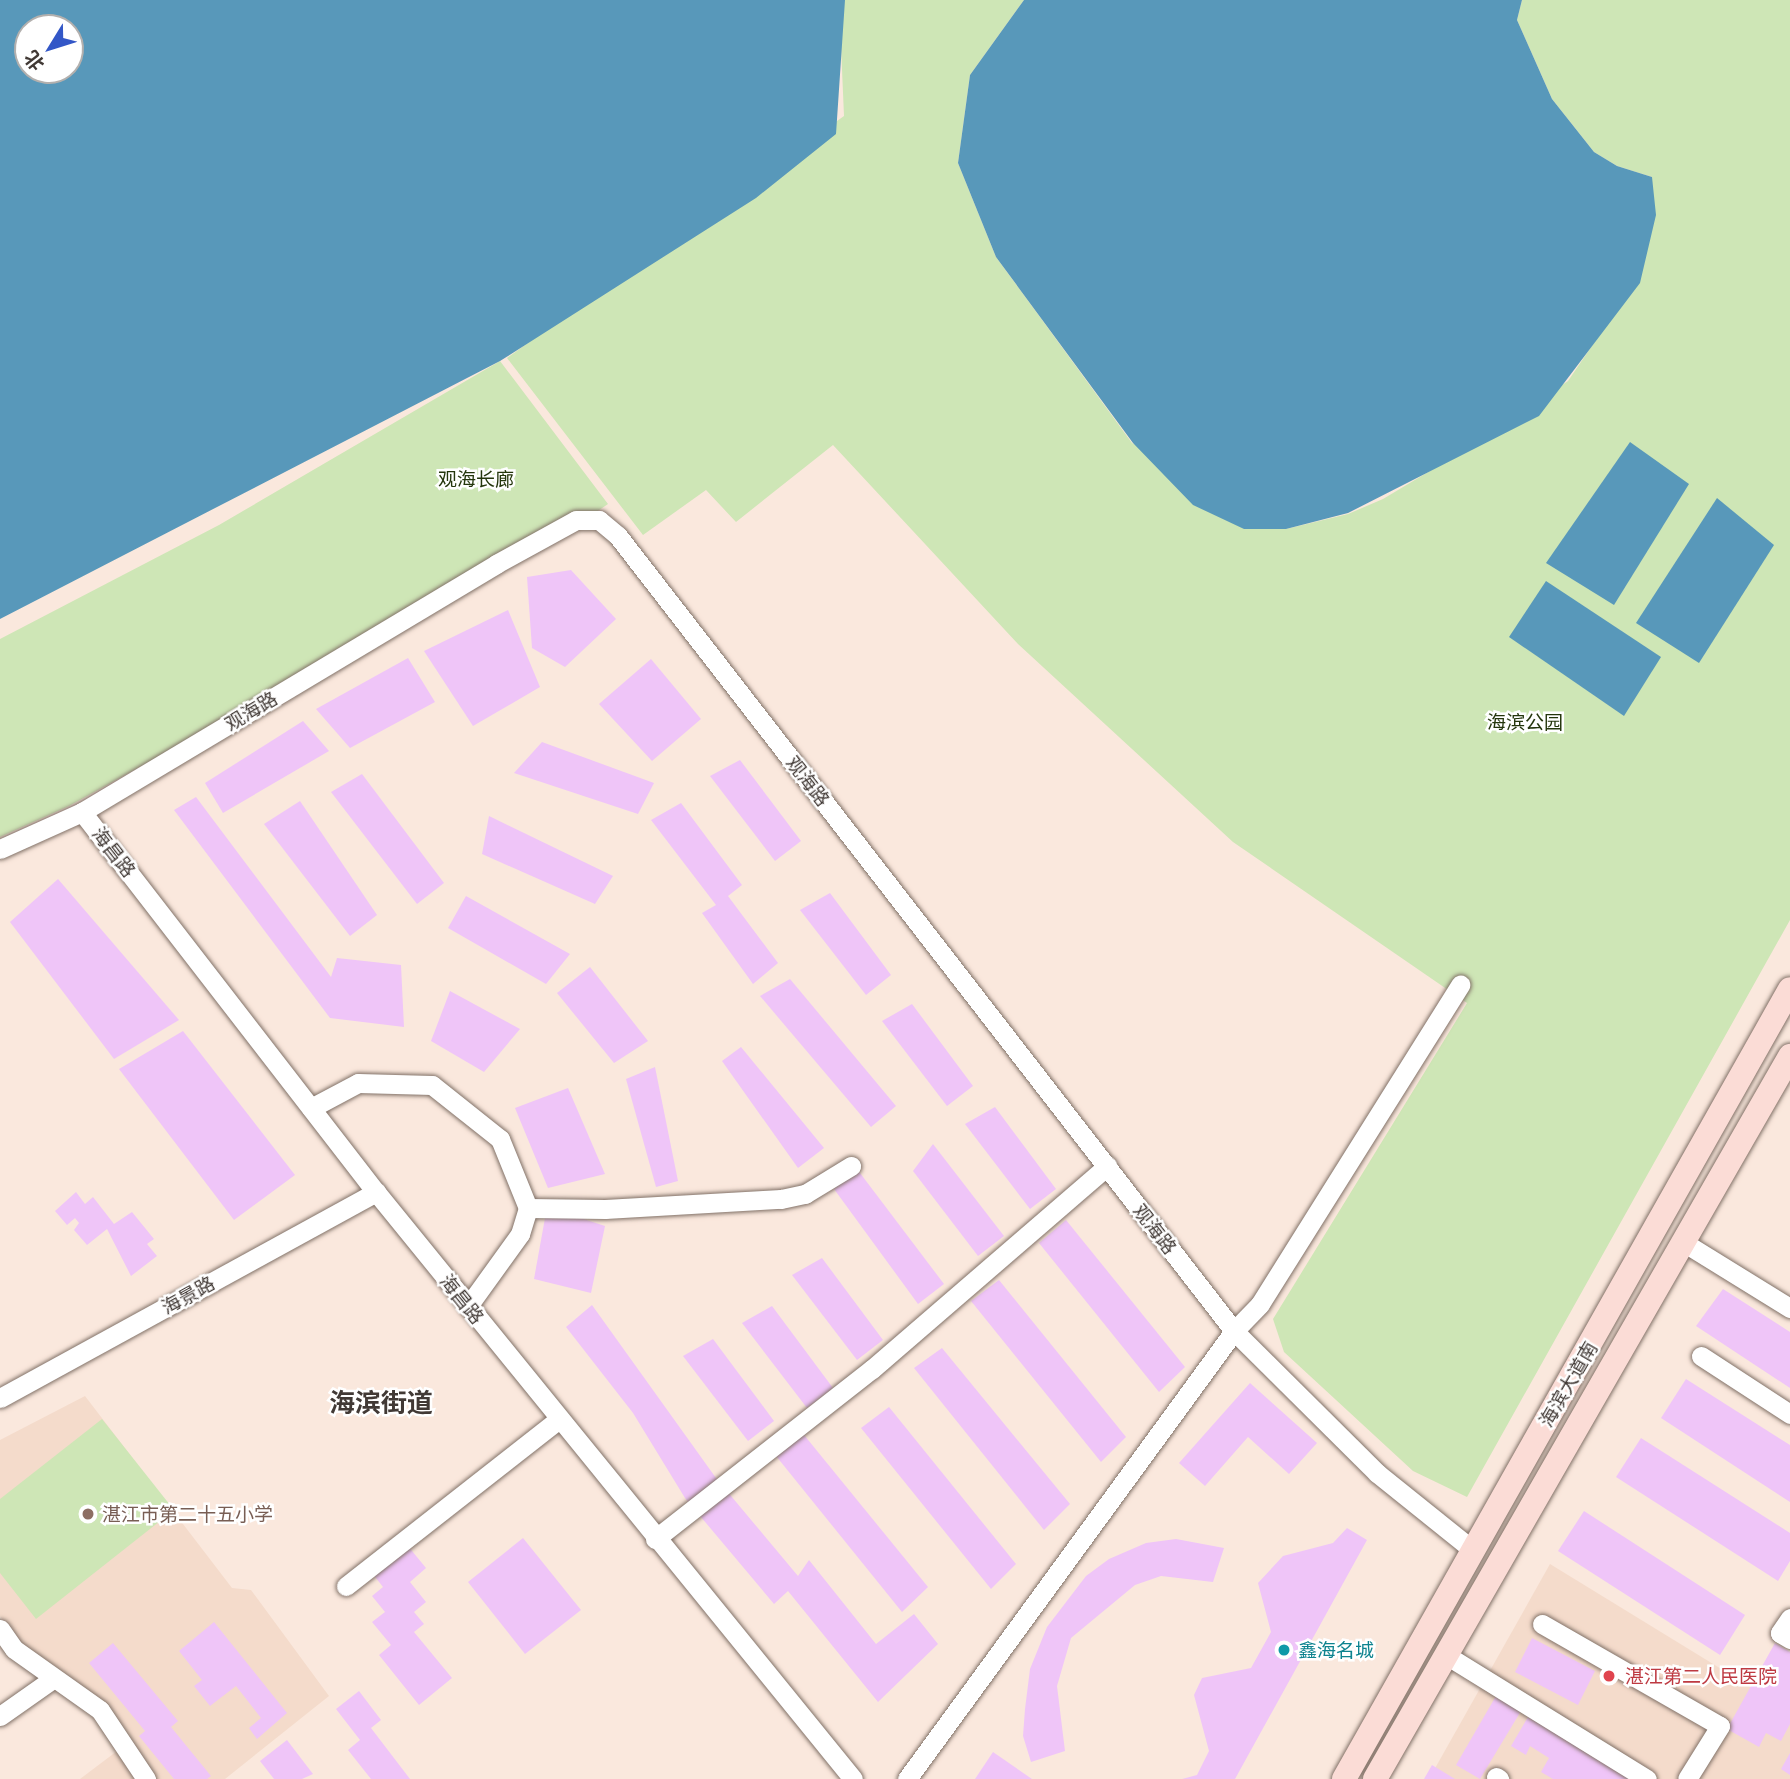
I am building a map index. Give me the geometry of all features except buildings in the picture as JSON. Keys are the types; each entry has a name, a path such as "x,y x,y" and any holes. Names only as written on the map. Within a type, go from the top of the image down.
{"main road":[{"name":"海滨大道南","path":"1344,1779 1790,989"},
{"name":"海滨大道南","path":"1375,1779 1790,1056"}],"street":[{"name":"观海路","path":"0,849 82,812 496,564 576,520 600,520 618,536 1234,1331 1377,1473 1474,1551"},
{"name":"海昌路","path":"82,812 376,1192 655,1539 853,1779"},
{"path":"907,1779 1234,1331 1260,1304 1460,985"},
{"path":"312,1108 358,1083 432,1085 500,1139 528,1208 520,1234 468,1306"},
{"path":"528,1208 606,1209 781,1199 805,1194 851,1166"},
{"path":"655,1539 892,1353 1107,1166"},
{"name":"海景路","path":"0,1398 376,1192"},
{"path":"1683,1242 1790,1308"},
{"path":"1701,1356 1790,1413"},
{"path":"346,1586 559,1419"},
{"path":"1790,1618 1780,1633 1790,1639"},
{"path":"1542,1624 1720,1726 1687,1779"},
{"path":"0,1629 14,1649 100,1710 146,1779"},
{"path":"1446,1655 1647,1779"},
{"path":"0,1716 54,1678"}],"shaded area":[{"name":"湛江市第二十五小学","path":"85,1396 232,1588 251,1590 329,1696 225,1779 80,1779 129,1742 19,1645 0,1616 0,1440"},
{"name":"湛江第二人民医院","path":"1550,1564 1790,1711 1790,1779 1429,1779"}],"green space":[{"name":"海滨公园","path":"839,0 1024,0 970,75 958,163 996,257 1132,443 1286,529 1348,514 1383,499 1465,450 1568,381 1600,334 1652,177 1617,166 1594,152 1552,99 1517,20 1522,0 1790,0 1790,920 1467,1497 1413,1471 1284,1352 1273,1319 1467,1003 1233,842 1018,644 833,445 736,522 706,490 643,535 507,358 844,116"},
{"name":"观海长廊","path":"500,361 608,504 574,527 69,806 0,837 0,639 219,525"},
{"path":"102,1419 174,1510 36,1619 0,1573 0,1499"}],"water":[{"path":"0,0 845,0 836,134 756,198 500,361 0,619"},
{"path":"1024,0 1522,0 1517,20 1552,99 1594,152 1617,166 1652,177 1656,215 1640,283 1539,416 1348,513 1286,529 1244,529 1193,505 1133,443 996,257 958,163 970,75"},
{"path":"1630,442 1689,484 1614,605 1546,563"},
{"path":"1717,498 1774,545 1699,663 1636,623"},
{"path":"1546,581 1661,657 1624,716 1509,637"}],"place":[{"name":"湛江市第二十五小学","path":"88,1514"},
{"name":"鑫海名城","path":"1284,1650"},
{"name":"湛江第二人民医院","path":"1609,1676"}],"district":[{"name":"海滨街道","path":"381,1402"}]}
